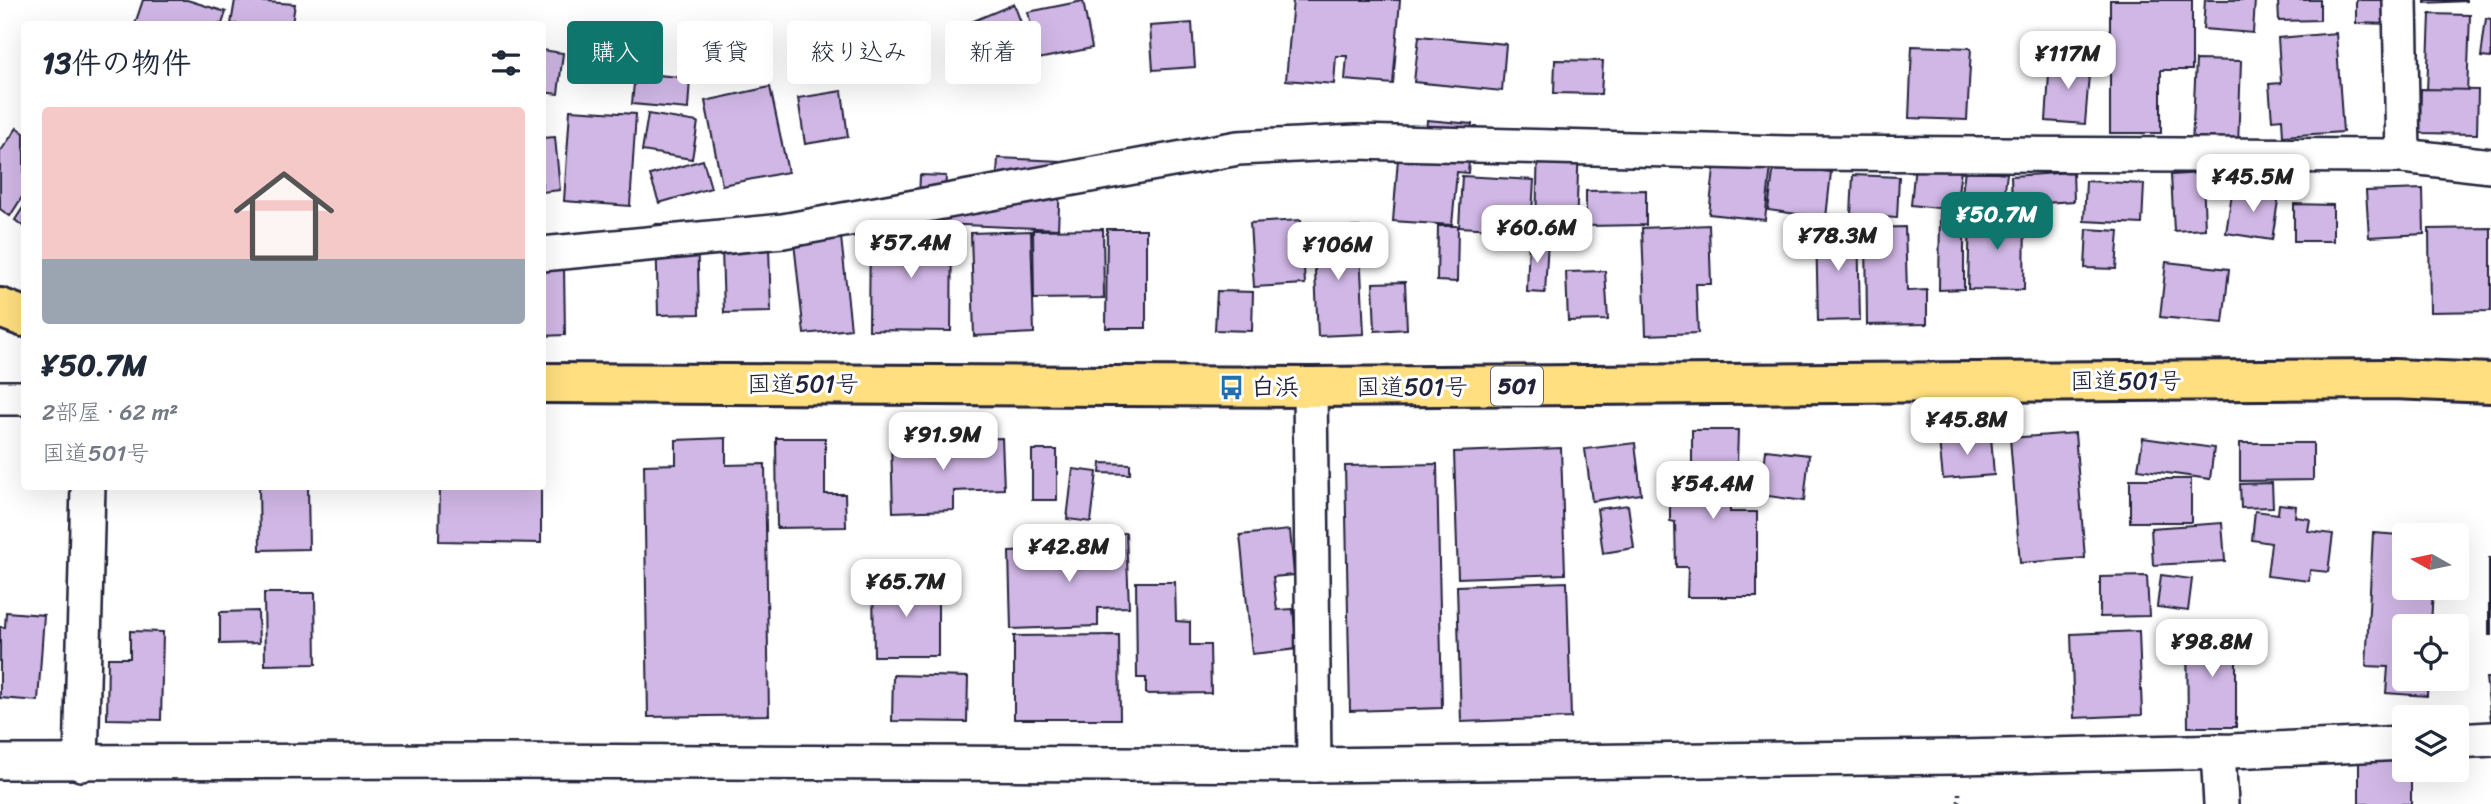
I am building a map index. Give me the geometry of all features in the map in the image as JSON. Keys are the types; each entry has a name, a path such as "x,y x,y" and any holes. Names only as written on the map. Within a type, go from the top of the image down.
{"highway":[{"path":"0,308 21,316"},
{"name":"国道501号","path":"546,383 1310,387 2379,379 2491,383"}],"street":[{"path":"2400,0 2403,156"},
{"path":"546,254 783,231 1238,148 1356,142 1786,153 2403,156 2491,166"},
{"path":"1310,387 1314,765"},
{"path":"0,398 21,398"},
{"path":"82,764 88,490"},
{"path":"2469,740 2491,739"},
{"path":"0,762 82,764 499,761 1314,765 2218,751 2392,744"},
{"path":"2218,751 2221,804"}],"building":[{"path":"143,0 187,0 226,12 223,21 136,21"},
{"path":"235,0 295,4 292,21 232,21"},
{"path":"1293,0 1400,0 1393,84 1345,80 1347,56 1336,56 1334,84 1286,80"},
{"path":"2110,0 2192,0 2192,70 2161,70 2161,133 2110,133"},
{"path":"2205,0 2255,0 2253,33 2203,29"},
{"path":"2278,0 2320,0 2320,20 2279,21"},
{"path":"2356,0 2389,0 2389,24 2356,23"},
{"path":"2425,0 2466,0 2466,1 2425,3"},
{"path":"1083,1 1092,48 1041,58 1041,21 1030,21 1028,12"},
{"path":"1014,4 1020,21 973,21"},
{"path":"2430,14 2470,15 2467,93 2427,91"},
{"path":"2486,18 2491,19 2491,58 2481,57"},
{"path":"1192,23 1195,67 1153,70 1150,26"},
{"path":"2336,33 2343,132 2283,136 2282,119 2272,120 2269,84 2281,83 2278,38"},
{"path":"1419,36 1506,44 1502,91 1414,82"},
{"path":"1912,46 1971,48 1967,120 1909,118"},
{"path":"546,51 563,53 558,94 546,92"},
{"path":"2050,59 2090,62 2085,124 2046,121"},
{"path":"1555,60 1603,61 1601,94 1554,93"},
{"path":"2196,60 2241,61 2238,146 2192,144"},
{"path":"663,76 677,77 677,84 690,84 688,109 632,104 634,84 663,84"},
{"path":"770,87 788,172 722,185 705,101"},
{"path":"2421,89 2478,90 2477,134 2420,133"},
{"path":"842,91 848,137 805,144 798,98"},
{"path":"570,110 636,114 630,206 564,201"},
{"path":"648,114 698,122 692,159 642,151"},
{"path":"1427,120 1472,124 1468,173 1457,172 1452,225 1393,221 1399,146 1425,148"},
{"path":"17,128 21,131 21,199 10,216 0,209 0,152"},
{"path":"555,137 560,190 546,192 546,138"},
{"path":"1538,139 1579,140 1576,233 1536,232"},
{"path":"998,158 1061,161 1058,229 918,223 920,175 946,176 945,191 996,193"},
{"path":"703,160 711,188 659,203 650,175"},
{"path":"1715,160 1771,166 1765,220 1709,214"},
{"path":"1915,164 1961,169 1956,210 1911,205"},
{"path":"1774,165 1831,172 1826,218 1768,210"},
{"path":"1965,169 2007,173 2003,206 1961,202"},
{"path":"2073,172 2074,201 2012,205 2011,176"},
{"path":"2203,173 2205,229 2174,231 2171,175"},
{"path":"1853,175 1899,177 1897,218 1851,215"},
{"path":"1462,176 1534,180 1531,231 1459,227"},
{"path":"2086,181 2144,184 2142,224 2084,221"},
{"path":"2233,187 2279,194 2272,240 2226,233"},
{"path":"2423,189 2424,234 2369,237 2366,191"},
{"path":"1646,190 1646,225 1586,226 1586,191"},
{"path":"2294,204 2333,205 2333,241 2294,241"},
{"path":"838,210 851,329 804,334 791,215"},
{"path":"21,211 21,225 15,220"},
{"path":"1940,211 1964,211 1964,289 1939,290"},
{"path":"1970,214 2025,215 2024,290 1968,289"},
{"path":"1301,220 1305,284 1254,287 1250,223"},
{"path":"697,223 699,314 658,315 656,224"},
{"path":"1709,225 1711,284 1696,284 1698,333 1646,335 1642,228"},
{"path":"1858,225 1860,320 1818,321 1816,226"},
{"path":"1438,226 1458,226 1457,282 1437,281"},
{"path":"1359,227 1364,334 1318,336 1313,229"},
{"path":"1905,227 1907,291 1927,290 1927,324 1867,325 1866,228"},
{"path":"2491,228 2491,311 2430,312 2429,229"},
{"path":"870,229 952,230 951,331 869,330"},
{"path":"1103,229 1104,298 1034,299 1033,230"},
{"path":"1107,229 1146,229 1146,328 1106,328"},
{"path":"2087,229 2119,231 2116,269 2085,268"},
{"path":"1031,231 1034,333 974,336 971,233"},
{"path":"1529,238 1548,239 1545,293 1527,292"},
{"path":"769,247 771,312 724,313 722,249"},
{"path":"2166,262 2229,269 2223,323 2160,317"},
{"path":"546,267 564,267 565,335 546,336"},
{"path":"1605,271 1608,320 1568,321 1566,272"},
{"path":"1405,282 1407,329 1375,331 1373,283"},
{"path":"1217,291 1253,292 1252,331 1215,330"},
{"path":"1692,430 1738,430 1737,464 1730,464 1730,512 1757,512 1757,597 1687,597 1688,567 1676,567 1675,522 1670,521 1670,466 1692,465"},
{"path":"2075,433 2085,558 2020,563 2010,438"},
{"path":"1991,436 1994,475 1943,479 1939,440"},
{"path":"726,438 726,465 765,464 769,715 648,717 644,465 676,464 676,440"},
{"path":"776,438 825,438 825,494 845,494 846,527 777,528"},
{"path":"1002,438 1004,489 954,491 954,510 893,512 891,442"},
{"path":"2143,438 2214,448 2210,479 2138,469"},
{"path":"1635,443 1641,494 1592,501 1585,449"},
{"path":"2240,443 2313,443 2313,480 2240,481"},
{"path":"1561,448 1565,574 1458,578 1454,452"},
{"path":"1032,450 1057,450 1057,500 1032,500"},
{"path":"1766,450 1809,455 1804,501 1761,495"},
{"path":"1101,463 1130,464 1130,474 1100,473"},
{"path":"1437,464 1442,708 1350,711 1345,466"},
{"path":"1073,469 1097,472 1091,522 1067,519"},
{"path":"2130,479 2191,479 2191,522 2130,522"},
{"path":"2272,483 2273,507 2241,508 2240,484"},
{"path":"259,490 308,490 309,549 260,550"},
{"path":"440,490 541,490 541,543 439,541"},
{"path":"2279,504 2296,506 2295,517 2310,519 2308,531 2333,534 2328,572 2310,570 2309,581 2267,576 2271,543 2252,540 2255,511 2278,514"},
{"path":"1628,505 1634,548 1603,553 1597,509"},
{"path":"2222,523 2225,561 2153,565 2151,528"},
{"path":"1290,530 1294,575 1273,577 1277,610 1293,609 1297,649 1252,654 1240,535"},
{"path":"1126,533 1129,607 1098,608 1098,626 1011,629 1009,552 1086,549 1085,535"},
{"path":"2373,533 2392,534 2392,600 2432,600 2432,614 2392,614 2392,691 2427,691 2427,696 2386,693 2388,667 2366,666"},
{"path":"2491,558 2491,635 2489,635"},
{"path":"2161,575 2192,579 2188,611 2157,607"},
{"path":"2147,576 2149,616 2100,617 2100,577"},
{"path":"873,582 938,582 938,656 874,656"},
{"path":"1136,582 1175,582 1176,621 1190,622 1190,645 1210,645 1211,693 1146,694 1146,678 1137,678"},
{"path":"1567,582 1571,718 1461,722 1457,586"},
{"path":"264,593 315,593 316,664 265,665"},
{"path":"258,611 259,643 220,644 220,612"},
{"path":"6,612 44,615 38,701 0,698 0,627 5,627"},
{"path":"130,631 163,632 161,720 107,719 108,658 130,658"},
{"path":"2139,631 2142,715 2074,718 2071,634"},
{"path":"2187,631 2236,631 2236,727 2188,727"},
{"path":"1119,635 1120,719 1014,719 1014,636"},
{"path":"893,675 968,677 967,722 892,721"},
{"path":"2486,678 2491,678 2491,720"},
{"path":"2359,751 2392,751 2392,782 2411,782 2411,804 2359,804"}],"place":[{"name":"白浜","path":"1231,387"}]}
